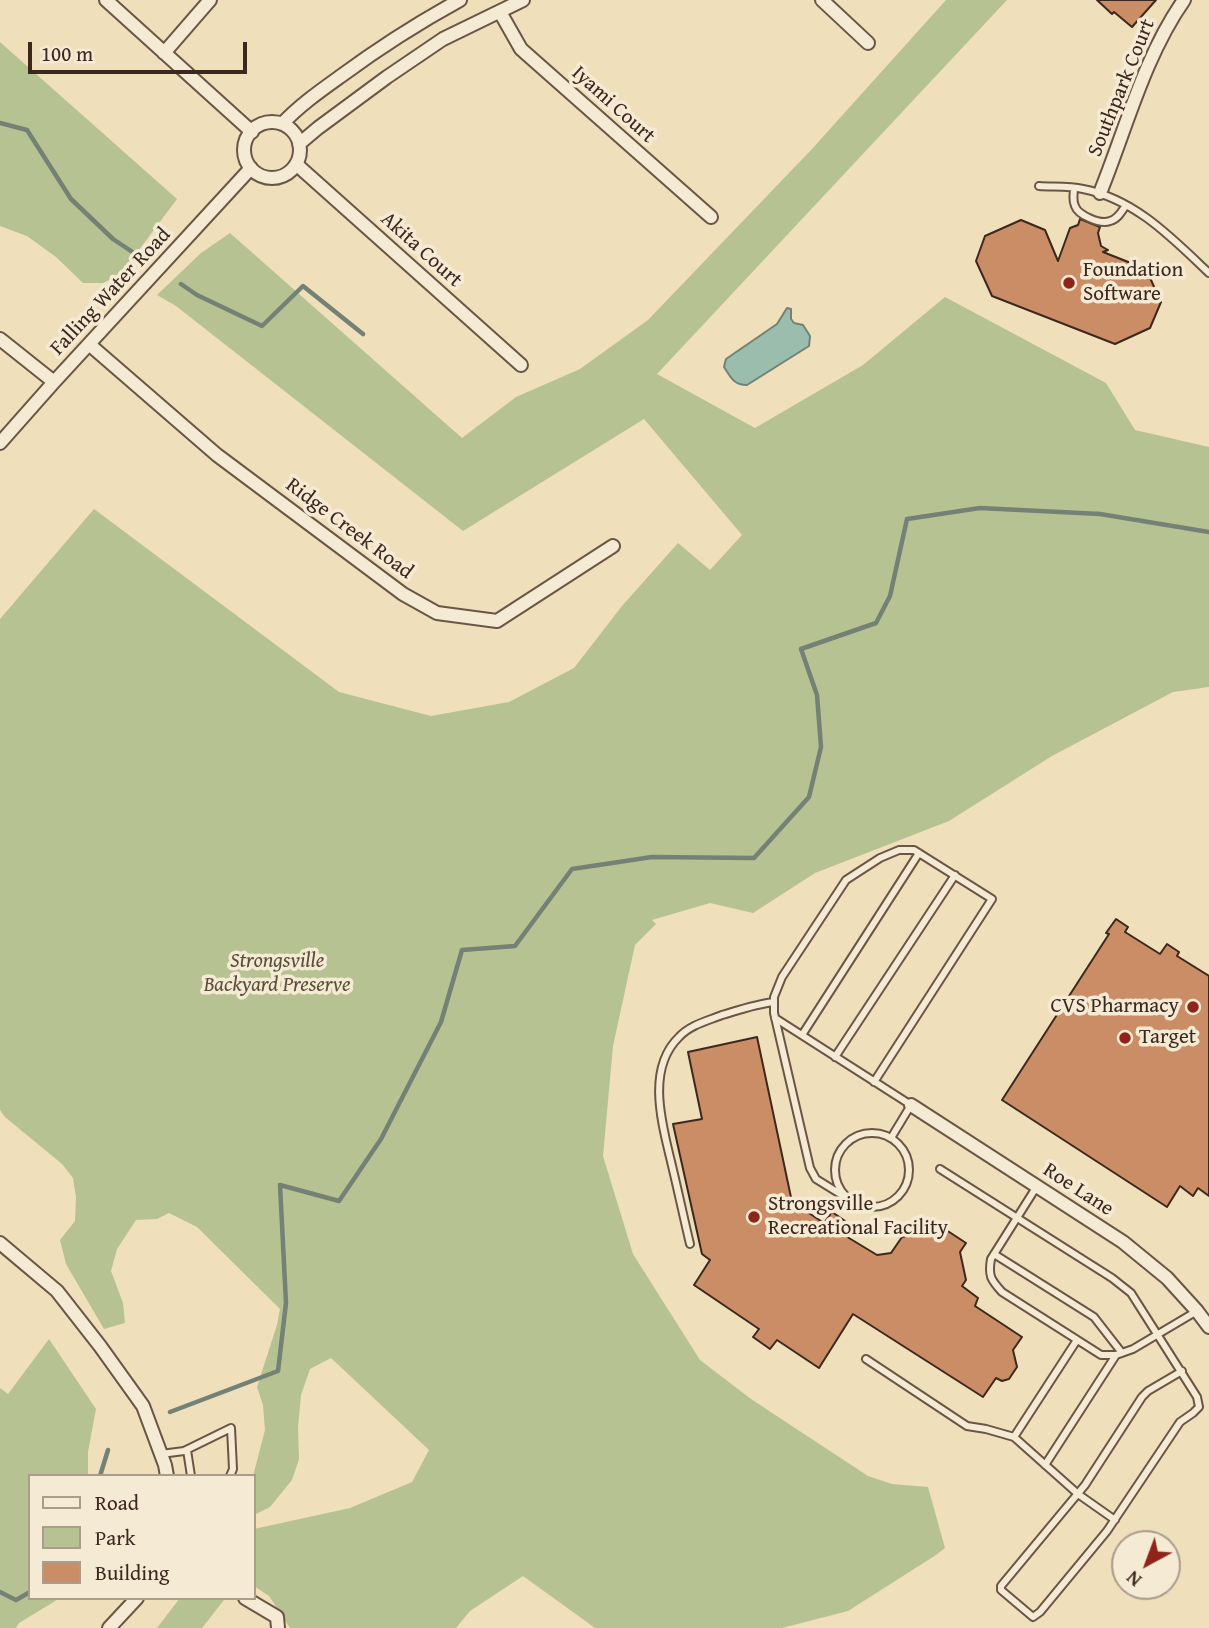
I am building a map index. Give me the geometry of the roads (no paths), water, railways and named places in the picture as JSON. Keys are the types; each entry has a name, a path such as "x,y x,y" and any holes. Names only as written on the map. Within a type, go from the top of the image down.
{"street":[{"path":"106,0 252,132"},
{"path":"164,53 210,0"},
{"path":"282,124 298,107 368,56 460,0"},
{"path":"299,144 317,128 432,47 523,0"},
{"path":"822,0 869,43"},
{"name":"Southpark Court","path":"1100,193 1154,52 1184,0"},
{"name":"Iyami Court","path":"500,12 521,49 711,217"},
{"path":"264,124 282,124 296,136 299,144 300,153 296,164 285,175 276,178 258,174 247,161 244,152 246,142 252,132 264,124"},
{"name":"Akita Court","path":"296,164 521,365"},
{"name":"Falling Water Road","path":"2,436 90,345 251,168"},
{"path":"0,339 54,382"},
{"name":"Ridge Creek Road","path":"90,345 217,455 403,594 437,613 497,621 613,546"},
{"name":"Roe Lane","path":"911,1105 1123,1242 1167,1278 1209,1327"},
{"path":"0,1244 57,1291 100,1346 143,1406 167,1474"},
{"path":"109,1628 135,1600"},
{"path":"248,1600 277,1617 278,1628"}],"lane":[{"path":"1039,186 1100,193 1126,205 1158,226 1209,273"},
{"path":"1074,188 1075,207 1080,213 1102,222 1114,219 1126,205"},
{"path":"850,1200 839,1186 835,1170 836,1161 850,1140 866,1133 883,1134 899,1144 909,1162 910,1171 904,1190 897,1198 879,1206 859,1205 850,1200 816,1179 810,1168 775,1018 774,997 782,977 846,880 880,858 899,850 914,850 992,899 874,1082"},
{"path":"802,1035 919,853"},
{"path":"835,1057 956,876"},
{"path":"690,1244 662,1119 659,1087 663,1065 678,1038 690,1028 762,1003 774,1002"},
{"path":"775,1018 911,1105 891,1138"},
{"path":"940,1170 1112,1278 1131,1293 1182,1371 1197,1397 1199,1407 1180,1422 1115,1520 1040,1612 1033,1617 1002,1590 1001,1586 1078,1494 1142,1397 1182,1371"},
{"path":"1037,1186 991,1259 989,1270 992,1280 1002,1292 1101,1355 1119,1354 1133,1349 1197,1311"},
{"path":"994,1254 1094,1317 1119,1354"},
{"path":"1014,1437 1077,1340"},
{"path":"1045,1465 1119,1354"},
{"path":"866,1359 967,1426 1014,1437 1078,1494 1115,1520"},
{"path":"161,1454 187,1450 231,1428 233,1469 231,1474"},
{"path":"187,1450 191,1474"}],"waterway":[{"path":"0,123 27,130 71,199 113,239 140,257"},
{"path":"181,284 197,295 262,326 303,286 363,334"},
{"path":"170,1412 278,1371 286,1303 280,1185 339,1201 381,1139 441,1022 462,950 515,946 572,869 652,857 754,858 809,797 821,747 817,695 801,649 876,623 890,596 907,519 980,508 1100,514 1209,532"},
{"path":"101,1474 108,1450"},
{"path":"0,1592 16,1600 28,1593"}],"place":[{"name":"Foundation Software","path":"1069,283"},
{"name":"CVS Pharmacy","path":"1193,1007"},
{"name":"Target","path":"1125,1038"},
{"name":"Strongsville Recreational Facility","path":"754,1217"}],"park label":[{"name":"Strongsville Backyard Preserve","path":"277,974"}]}
